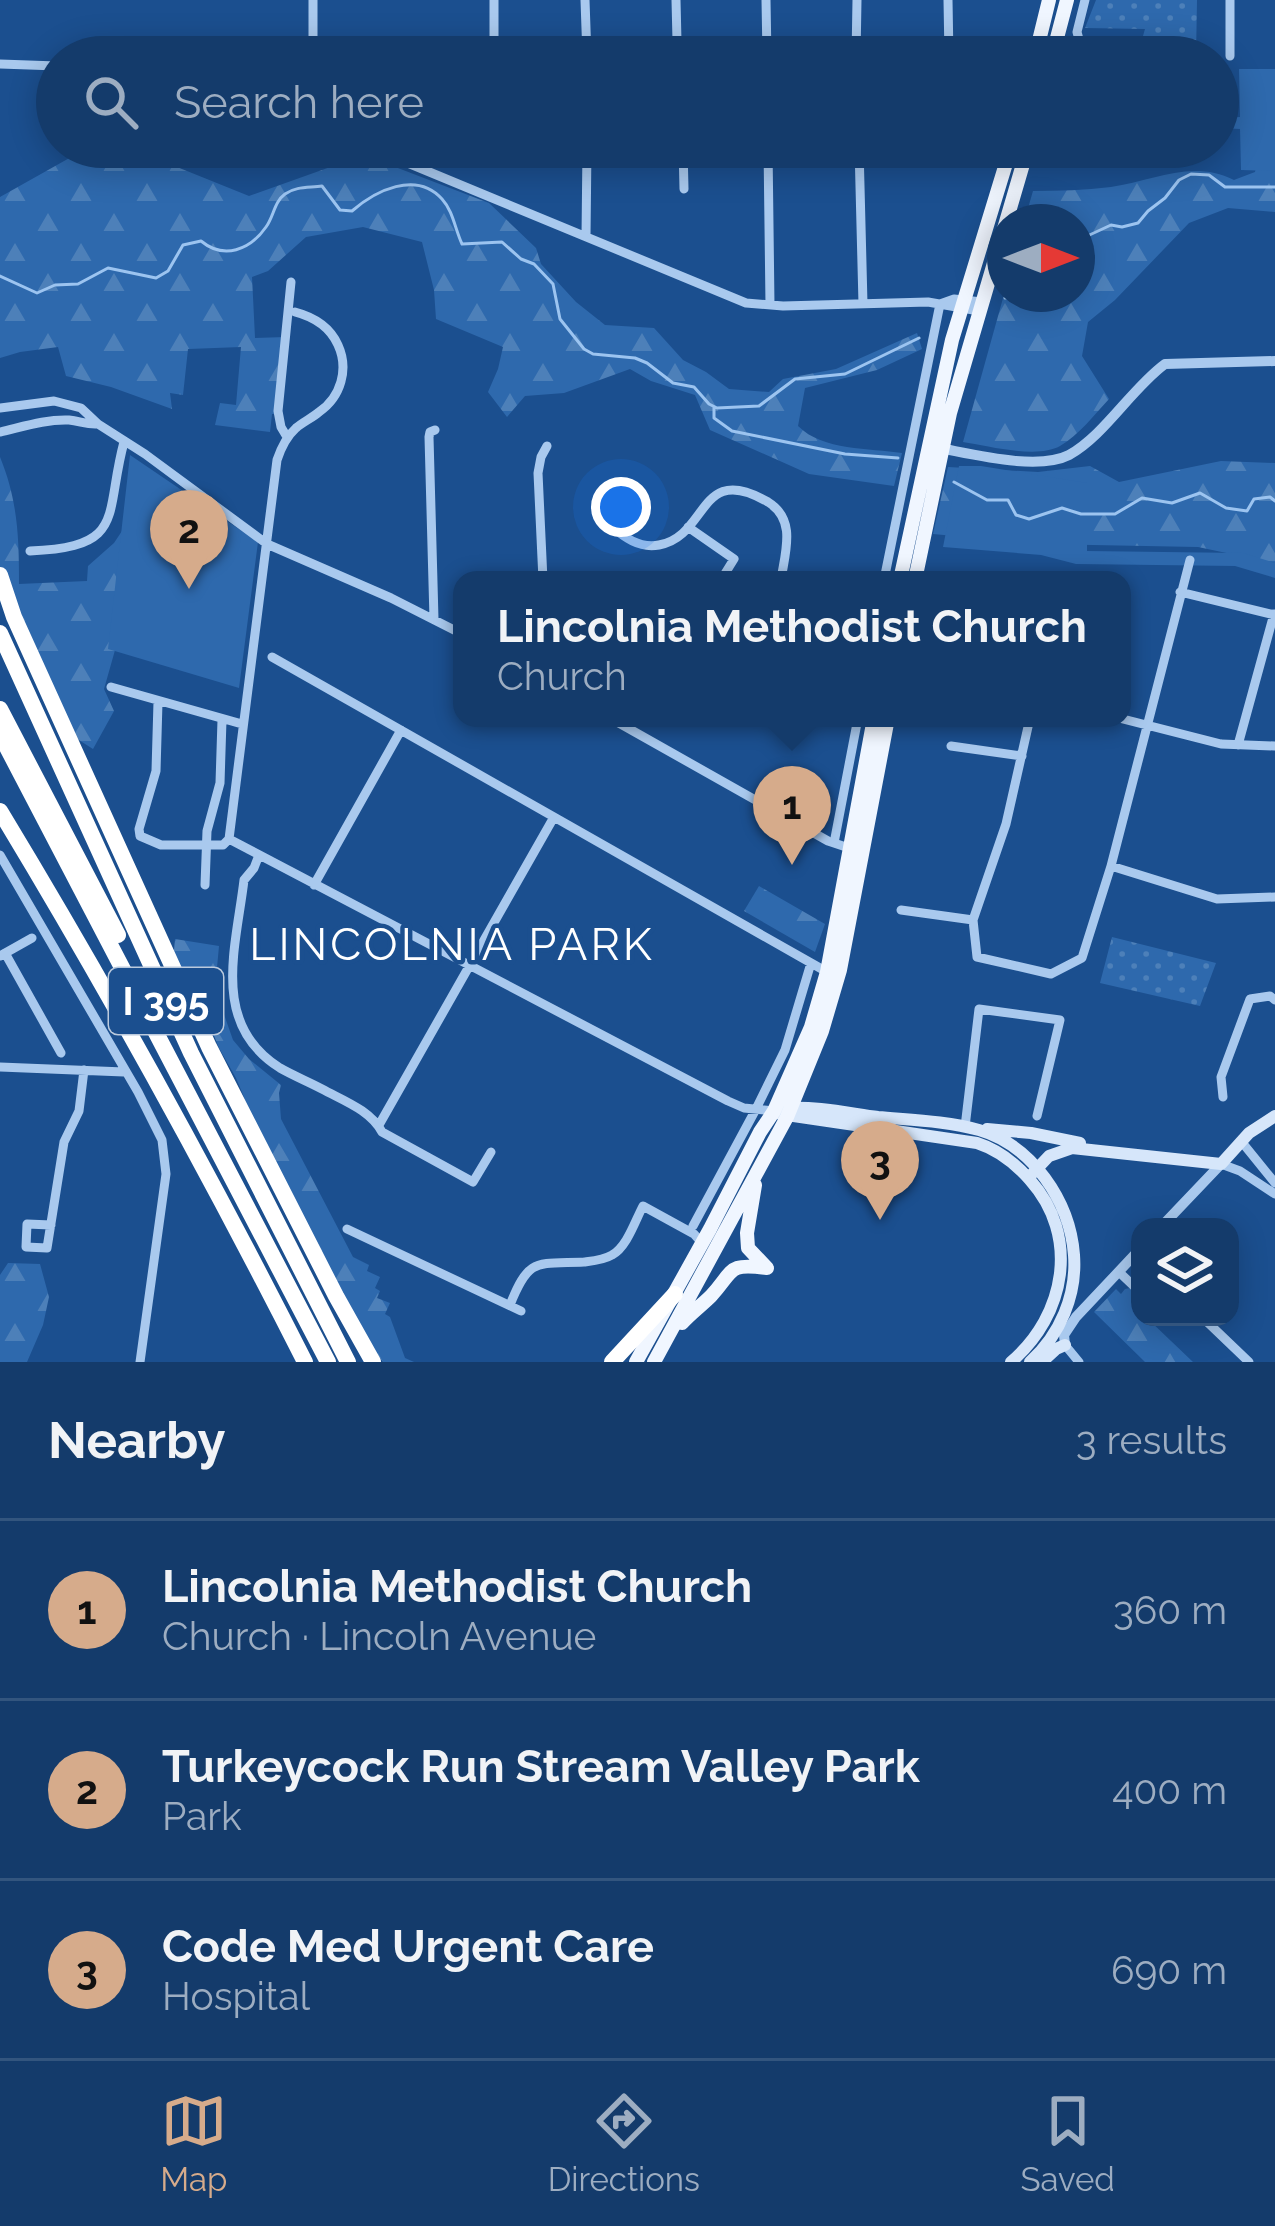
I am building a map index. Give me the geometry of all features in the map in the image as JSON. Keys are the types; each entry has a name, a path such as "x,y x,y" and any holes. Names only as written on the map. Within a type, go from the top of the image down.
{"highway":[{"path":"0,575 14,617 208,1047 374,1362"},
{"name":"I 395","path":"0,633 191,1053 348,1362"},
{"path":"0,709 102,902 146,994 156,1030"},
{"path":"0,734 328,1362"},
{"name":"I 395","path":"0,811 110,997 305,1362"},
{"path":"612,1362 675,1294"},
{"path":"281,1313 292,1362"}],"main road":[{"path":"1040,36 1049,0"},
{"path":"1058,36 1067,0"},
{"path":"916,571 962,304 1004,168"},
{"path":"902,571 934,447 1022,168"},
{"path":"636,1362 760,1132 784,1111 827,972 872,727"},
{"path":"670,1334 709,1298 730,1270 767,1268 747,1243 759,1169 830,1009 848,848 885,727"},
{"path":"784,1111 965,1126 1061,1138 1092,1148"},
{"path":"784,1111 977,1143 1032,1174 1053,1215 1062,1269 1041,1330 1011,1362"},
{"path":"1032,1174 1057,1151 1072,1148 1221,1163 1259,1125 1275,1116"},
{"path":"965,1126 1004,1142 1056,1195 1072,1235 1072,1288 1063,1319 1030,1362"},
{"path":"654,1362 670,1334 705,1237 759,1169"},
{"path":"1042,1362 1065,1345"}],"street":[{"path":"313,0 313,36"},
{"path":"494,0 494,36"},
{"path":"585,0 586,36"},
{"path":"676,0 677,36"},
{"path":"766,0 767,36"},
{"path":"856,36 857,0"},
{"path":"948,0 949,36"},
{"path":"1078,36 1085,0"},
{"path":"1230,0 1230,36"},
{"path":"0,64 36,65"},
{"path":"420,168 736,300 770,305 940,304 953,299 980,307"},
{"path":"586,236 587,168"},
{"path":"684,168 684,189"},
{"path":"768,168 770,305"},
{"path":"859,168 862,304"},
{"path":"287,437 278,411 291,282"},
{"path":"886,571 940,304"},
{"path":"158,701 155,771 139,833 142,839 161,845 223,845 229,839 277,460 287,437 333,399 343,372 331,333 295,312"},
{"path":"934,447 1036,461 1061,458 1085,443 1166,364 1275,361"},
{"path":"0,408 54,401 81,408 267,544 453,629"},
{"path":"0,432 41,422 98,424"},
{"path":"434,619 429,434 436,430"},
{"path":"30,551 82,545 106,525 124,442"},
{"path":"543,571 538,473 547,446"},
{"path":"608,524 628,540 655,546 675,540 719,492 739,490 771,504 783,515 787,528 782,571"},
{"path":"688,527 734,559 727,571"},
{"path":"1028,727 1006,824 973,920 976,957 1051,974 1082,958 1111,866 1190,560"},
{"path":"1180,592 1274,615 1238,745"},
{"path":"272,657 827,972"},
{"path":"111,687 242,724"},
{"path":"205,885 205,844 220,783 222,720"},
{"path":"1131,721 1206,741 1275,746"},
{"path":"626,727 848,848 857,727"},
{"path":"793,740 795,727"},
{"path":"314,885 401,730"},
{"path":"951,746 1022,756"},
{"path":"379,1125 554,817"},
{"path":"229,839 728,1101 744,1108 784,1111"},
{"path":"0,855 162,1139 166,1162 140,1362"},
{"path":"259,855 244,880 231,989 235,1014 247,1037 275,1064 361,1110 382,1132 473,1182 490,1152"},
{"path":"1111,866 1217,898 1275,897"},
{"path":"901,910 973,920"},
{"path":"32,938 2,955 61,1053"},
{"path":"705,1237 785,1050 811,963"},
{"path":"1223,1096 1222,1073 1250,999 1275,1000"},
{"path":"965,1126 980,1009 1060,1020 1037,1116"},
{"path":"0,1066 124,1072"},
{"path":"51,1225 64,1142 79,1111 84,1070"},
{"path":"1241,1141 1275,1183"},
{"path":"1169,1218 1221,1163 1275,1194"},
{"path":"510,1305 534,1266 611,1256 643,1206 705,1237"},
{"path":"666,1217 676,1218 705,1237"},
{"path":"347,1229 521,1311"},
{"path":"1079,1362 1065,1345 1068,1327 1131,1259"},
{"path":"1119,1272 1131,1283"},
{"path":"1211,1326 1249,1362"}],"green space":[{"path":"1096,0 1197,0 1196,36 1143,36 1145,29 1085,28"},
{"path":"1239,69 1275,69 1273,171 1241,170"},
{"path":"1275,87 1275,212 1228,208 1189,223 1088,322 1082,356 1109,399 1067,441 1050,450 1026,452 963,442 999,312 1095,312 1095,204 1029,204 1033,191 1111,187 1188,171 1234,180 1255,172"},
{"path":"52,168 179,168 249,196 328,168 398,168 489,203 536,248 541,264 576,302 605,325 654,328 683,360 729,389 769,392 783,379 836,369 917,333 922,349 877,370 805,388 798,426 833,444 902,453 894,486 809,474 710,430 695,395 630,369 564,393 525,396 507,417 488,392 503,347 436,319 422,242 363,227 306,237 268,271 252,277 255,338 286,337 277,414 272,414 270,432 215,425 220,403 236,405 241,347 188,349 183,395 170,393 172,409 66,376 58,347 0,358 0,197"},
{"path":"130,455 258,542 239,688 108,649"},
{"path":"0,457 16,520 19,584 87,581 88,566 122,531 133,535 119,636 104,689 114,711 93,749 60,728 0,601"},
{"path":"1221,461 1275,463 1275,563 1198,547 1041,544 933,534 948,467 1038,472 1090,466 1119,482"},
{"path":"959,466 1087,483 1087,551 1243,553 1275,563 1275,578 1235,566 1076,564 1041,555 943,547"},
{"path":"759,886 825,924 815,952 744,911"},
{"path":"1112,937 1216,963 1200,1006 1100,983"},
{"path":"175,939 219,946 215,989 233,1040 281,1085 281,1119 353,1257 380,1277 377,1298 390,1303 385,1314 405,1358 414,1362 383,1362 362,1334 252,1134 236,1078 201,1003 173,961"},
{"path":"8,1263 40,1264 49,1297 27,1362 0,1362 0,1275"},
{"path":"1116,1289 1121,1294 1131,1289 1131,1326 1155,1326 1193,1362 1145,1362 1094,1312"}],"waterway":[{"path":"1095,232 1111,225 1138,223 1179,180 1191,174 1209,175 1225,187 1275,187"},
{"path":"0,276 37,293 55,285 78,284 108,268 156,278 168,271 183,245 201,241 227,251 252,242 266,227 281,197 294,190 322,186 340,210 352,211 384,191 408,185 432,190 442,199 462,244 502,242 534,264 553,284 560,319 584,349 647,363 673,383 694,387 717,408 759,406 795,379 845,374 919,338"},
{"path":"714,407 714,418 732,431 845,454 898,458"},
{"path":"954,482 987,500 1008,500 1016,515 1029,519 1062,508 1081,514 1115,514 1142,498 1172,503 1200,493 1226,508 1247,511 1254,499 1275,501"}],"place":[{"name":"Turkeycock Run Stream Valley Park","path":"189,589"},
{"name":"Lincolnia Methodist Church","path":"792,865"},
{"name":"Code Med Urgent Care","path":"880,1220"}],"district":[{"name":"LINCOLNIA PARK","path":"452,944"}]}
